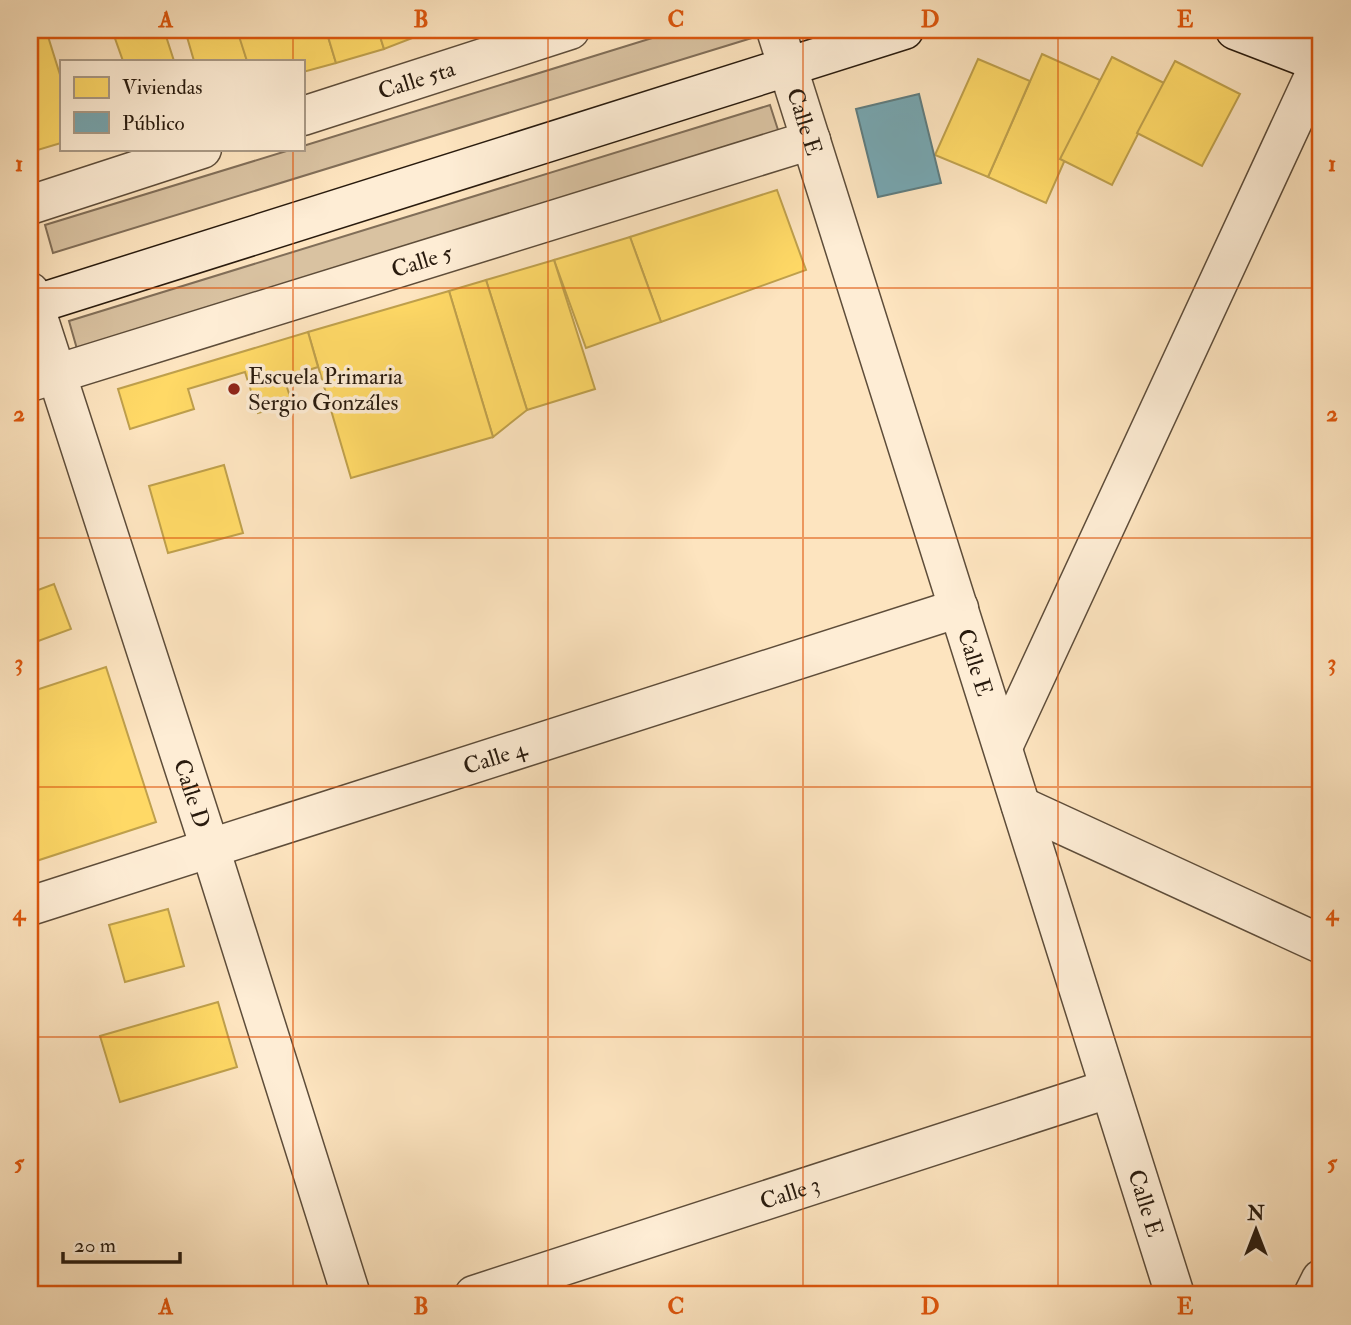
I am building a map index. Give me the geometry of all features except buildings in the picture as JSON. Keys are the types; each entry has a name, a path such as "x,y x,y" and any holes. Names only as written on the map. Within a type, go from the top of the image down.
{"street":[{"name":"Calle 5ta","path":"304,116 570,30"},
{"path":"31,301 782,47 904,30"},
{"path":"1003,747 1321,63 1235,30"},
{"name":"Calle E","path":"782,47 1175,1295"},
{"name":"Calle 5","path":"43,378 811,140"},
{"path":"30,205 199,150"},
{"name":"Calle D","path":"31,301 43,378 210,848 351,1295"},
{"name":"Calle 4","path":"30,906 959,608"},
{"path":"1021,806 1321,944"},
{"name":"Calle 3","path":"474,1295 1108,1089"},
{"path":"1314,1295 1321,1279"}],"shaded area":[{"path":"678,30 753,30 755,37 53,253 45,225 290,150 304,150 304,146"},
{"path":"770,105 779,133 77,349 69,321"}],"place":[{"name":"Escuela Primaria Sergio Gonzáles","path":"234,389"}]}
